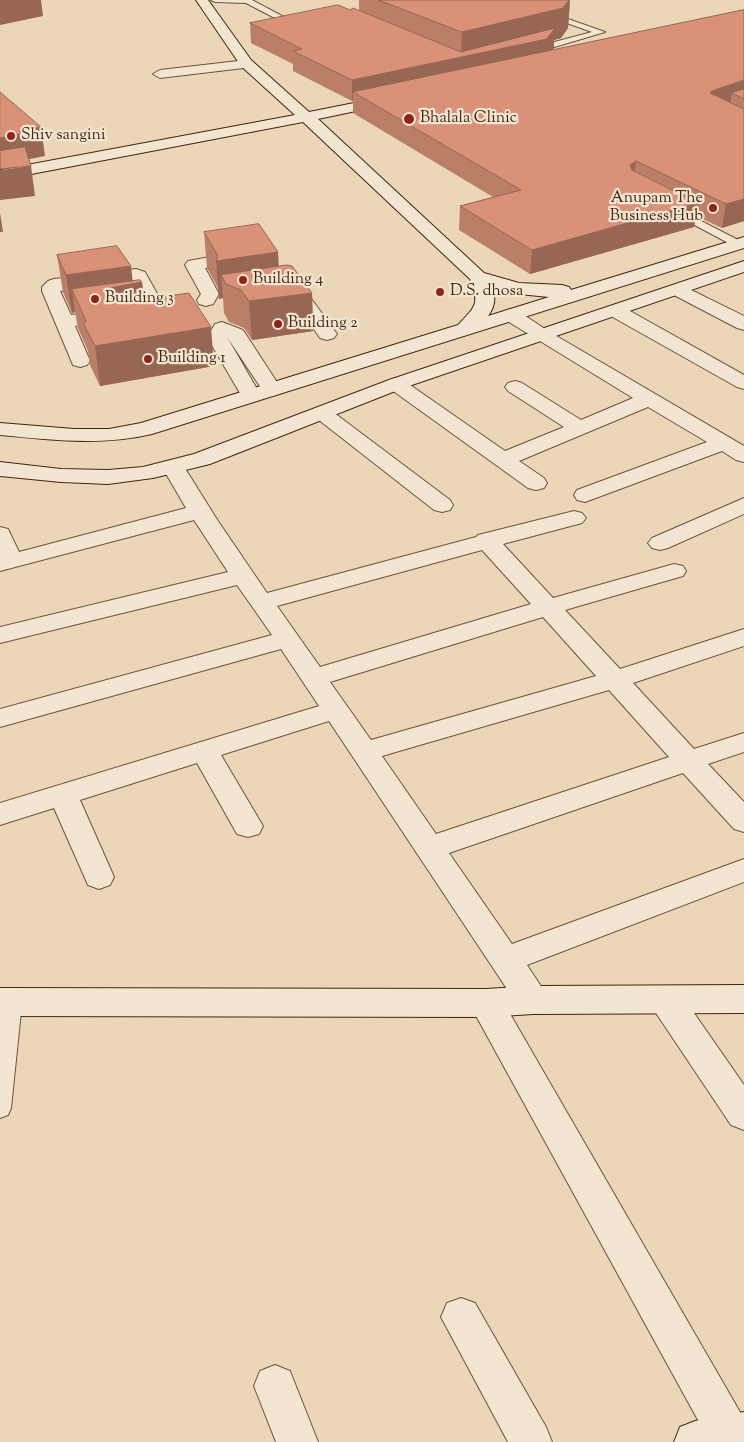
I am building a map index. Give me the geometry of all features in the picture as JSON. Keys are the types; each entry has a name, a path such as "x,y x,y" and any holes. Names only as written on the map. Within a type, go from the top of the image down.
{"street":[{"path":"202,0 248,64 361,166 478,277 486,296 482,311 466,329"},
{"path":"160,74 248,64"},
{"path":"0,175 307,117 402,97"},
{"path":"0,469 86,477 108,456 144,430 741,243"},
{"path":"201,310 210,294 194,266 195,263 262,254"},
{"path":"0,429 74,435 108,456 123,476 173,467 202,459 396,384 679,290 744,266"},
{"path":"283,271 290,295 327,334"},
{"path":"80,361 51,287 54,285 136,274 201,310 236,334 272,390"},
{"path":"478,277 510,288 542,292 592,290"},
{"path":"679,290 744,324"},
{"path":"64,322 201,310"},
{"path":"201,310 251,396"},
{"path":"616,311 744,383"},
{"path":"511,315 541,335 744,455"},
{"path":"71,340 90,337"},
{"path":"396,384 536,483"},
{"path":"514,387 580,428"},
{"path":"504,459 650,399"},
{"path":"322,412 442,505"},
{"path":"585,495 724,443"},
{"path":"173,467 199,512 242,576 288,639 533,1000"},
{"path":"660,543 744,506"},
{"path":"0,534 6,562 199,512"},
{"path":"261,602 486,540 574,518"},
{"path":"486,540 744,821"},
{"path":"314,678 674,571"},
{"path":"0,635 242,576"},
{"path":"364,752 614,680 744,637"},
{"path":"0,718 288,639"},
{"path":"0,814 335,710"},
{"path":"429,848 744,742"},
{"path":"205,751 248,826"},
{"path":"63,794 100,878"},
{"path":"505,960 744,870"},
{"path":"6,1002 486,1003 533,1000 744,999"},
{"path":"666,1000 744,1114"},
{"path":"486,1003 723,1437"},
{"path":"461,1317 531,1442"},
{"path":"275,1386 297,1442"}],"lane":[{"path":"215,0 248,1 293,24"},
{"path":"506,0 601,32 525,52"},
{"path":"543,48 555,52"},
{"path":"660,203 741,243"},
{"path":"0,1108 6,1002"}],"building":[{"path":"379,0 569,0 563,8 462,32"},
{"path":"338,5 350,10 353,8 461,52 555,28 547,39 352,80 293,51 302,49 250,23"},
{"path":"744,10 744,80 710,93 744,109 744,199 726,204 636,161 630,165 632,170 698,203 532,250 460,206 521,190 353,92"},
{"path":"744,89 744,99 732,93"},
{"path":"0,92 41,127 20,131 21,134 0,138"},
{"path":"25,147 31,166 0,169 0,151"},
{"path":"259,224 278,252 216,261 218,256 204,232"},
{"path":"117,246 131,266 66,275 57,255"},
{"path":"287,265 292,266 312,293 249,301 241,290 226,284 221,275"},
{"path":"140,280 142,282 110,288 105,295 117,301 189,293 211,327 95,346 84,325 86,321 72,289"}],"place":[{"name":"Bhalala Clinic","path":"409,119"},
{"name":"Shiv sangini","path":"11,136"},
{"name":"Anupam The Business Hub","path":"713,208"},
{"name":"Building 4","path":"243,280"},
{"name":"D.S. dhosa","path":"440,292"},
{"name":"Building 3","path":"95,299"},
{"name":"Building 2","path":"278,324"},
{"name":"Building 1","path":"148,359"}]}
